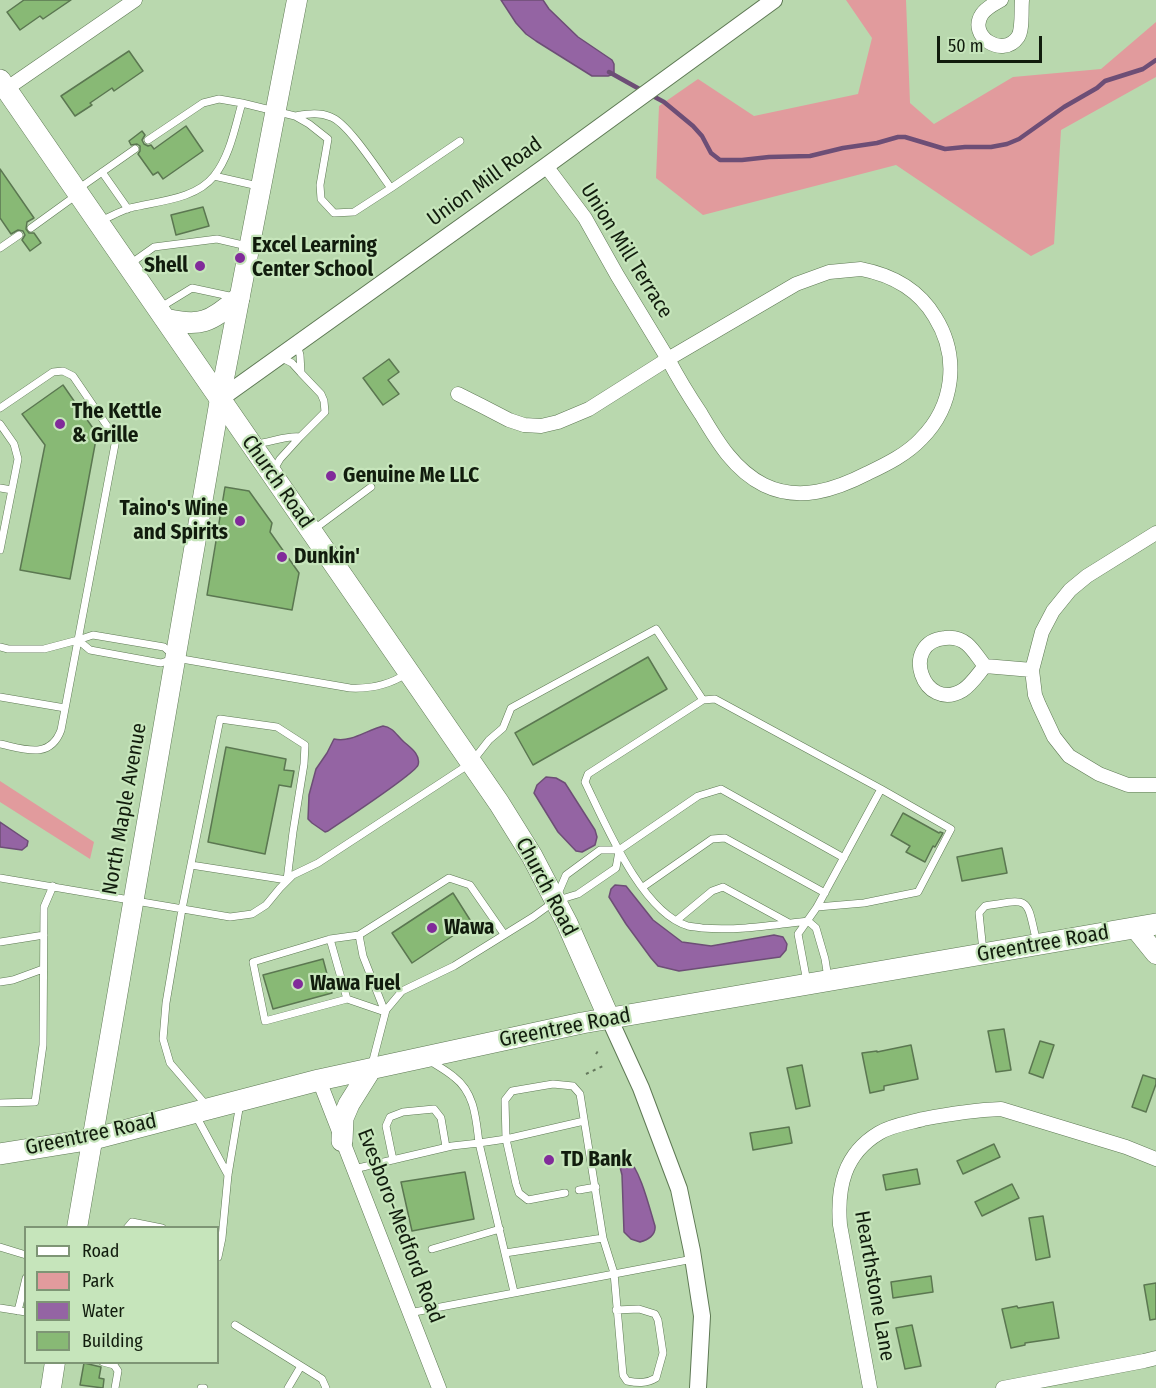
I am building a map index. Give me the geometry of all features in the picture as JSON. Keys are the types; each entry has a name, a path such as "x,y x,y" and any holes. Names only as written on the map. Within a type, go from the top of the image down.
{"main road":[{"name":"North Maple Avenue","path":"78,1226 220,399 297,0"},
{"name":"Church Road","path":"2,89 128,265 499,803 532,856 567,923 609,1018"},
{"path":"162,314 183,323 196,324 211,319 239,298"},
{"name":"Greentree Road","path":"0,1154 93,1139 319,1080 609,1018 1156,924"},
{"path":"1135,928 1156,954"},
{"path":"342,1141 343,1118 371,1069"},
{"path":"51,1388 55,1364"}],"street":[{"path":"2,89 135,0"},
{"name":"Union Mill Road","path":"220,399 774,0"},
{"path":"1001,0 983,13 979,26 987,42 1002,46 1011,44 1018,37 1021,29 1022,0"},
{"name":"Union Mill Terrace","path":"546,166 585,218 617,275 717,441 737,465 762,484 778,490 810,494 826,491 875,470 906,452 932,426 948,394 951,376 951,358 941,326 921,298 908,287 893,279 878,272 861,269 829,272 796,284 668,359"},
{"path":"458,394 509,420 524,425 541,426 558,422 589,409 668,359"},
{"path":"1156,533 1087,576 1070,590 1053,611 1045,626 1032,670 1035,695 1039,705 1054,737 1069,756 1099,774 1128,785 1156,785"},
{"path":"985,666 968,687 951,694 934,691 922,678 919,669 924,650 939,638 949,637 959,639 967,645 985,666 1032,670"},
{"path":"609,1018 641,1088 679,1189 702,1316 698,1388"},
{"name":"Evesboro-Medford Road","path":"319,1080 439,1388"},
{"name":"Hearthstone Lane","path":"870,1388 840,1225 839,1193 847,1168 859,1149 880,1132 923,1119 1001,1109 1126,1147 1156,1159"},
{"path":"1003,1388 1156,1358"}],"lane":[{"path":"148,140 203,103 219,99 295,116 328,139 320,185 321,199 334,213 354,212 460,141"},
{"path":"98,222 128,208 185,195 202,187 214,176 223,161 242,103"},
{"path":"295,116 315,113 334,117 351,133 391,188"},
{"path":"31,228 132,151"},
{"path":"102,172 128,208"},
{"path":"214,176 261,187"},
{"path":"0,248 19,235"},
{"path":"128,265 154,247 217,239 249,247"},
{"path":"162,314 192,288 239,298"},
{"path":"297,345 301,372"},
{"path":"271,473 280,459 325,412 321,394 292,363 280,357"},
{"path":"0,408 53,372 63,371 73,376 116,439 58,738 54,744 40,750 0,744"},
{"path":"0,423 14,444 18,456 0,550"},
{"path":"251,444 300,437"},
{"path":"311,531 370,487"},
{"path":"0,488 12,490"},
{"path":"0,878 230,917 252,914 266,905 293,875 318,863 471,763 502,728 511,708 656,629 703,700"},
{"path":"0,647 44,649 93,635 164,647 176,657 357,688 384,685 409,673"},
{"path":"78,640 90,650 161,663 176,657"},
{"path":"0,697 65,708"},
{"path":"817,907 864,903 918,892 951,829 715,699 703,700 588,774 585,783 619,850 634,876 664,914 687,926 722,930 808,921 816,928 825,959 818,982"},
{"path":"228,1174 202,1110 170,1063 163,1040 166,1003 182,909 220,719 278,727 305,745 287,880"},
{"path":"555,901 566,875 600,850 619,850 698,796 722,789 844,858"},
{"path":"818,982 798,934 817,907 881,789"},
{"path":"643,887 712,839 725,838 825,893"},
{"path":"371,1069 385,1012 402,991 454,966 555,901 578,894 616,868 619,850"},
{"path":"191,865 287,880"},
{"path":"385,1012 347,999 265,1021 253,962 330,939 359,935 449,878 470,885 504,934"},
{"path":"0,1102 35,1102 44,1045 44,907 53,886"},
{"path":"677,920 712,891 723,887 789,923"},
{"path":"983,954 979,913 985,906 1017,901 1025,904 1029,908 1037,945"},
{"path":"0,942 44,935"},
{"path":"359,935 363,956 385,1012"},
{"path":"330,939 347,999"},
{"path":"0,982 43,969"},
{"path":"424,1058 454,1076 470,1096 514,1292"},
{"path":"565,1193 528,1200 519,1193 506,1139 505,1100 512,1091 553,1084 573,1086 580,1094 603,1238 614,1273 616,1310 623,1376 627,1381 640,1383 653,1380 656,1378 663,1353 655,1314 639,1308 616,1310"},
{"path":"220,1238 241,1101"},
{"path":"393,1160 386,1126 390,1117 403,1112 434,1109 441,1118 446,1148"},
{"path":"354,1169 584,1121"},
{"path":"579,1190 596,1187"},
{"path":"128,1226 132,1222 156,1226"},
{"path":"432,1249 500,1229"},
{"path":"505,1253 603,1238"},
{"path":"0,1247 24,1254"},
{"path":"409,1313 693,1259"},
{"path":"0,1308 22,1312 24,1295"},
{"path":"235,1325 321,1379 326,1388"},
{"path":"111,1364 118,1371 116,1388"},
{"path":"288,1388 301,1366"}],"path":[{"path":"586,1074 606,1065"}],"green space":[{"path":"846,0 906,0 910,103 934,124 1013,77 1101,69 1156,22 1156,77 1061,130 1054,244 1031,256 896,165 703,215 656,178 659,106 698,79 754,116 858,94 872,38"},
{"path":"0,781 94,842 90,859 0,802"}],"water":[{"path":"501,0 543,0 549,9 578,37 612,60 614,74 592,76 536,41 516,23"},
{"path":"383,726 392,730 415,752 419,761 418,765 392,787 325,832 308,819 309,795 316,769 334,739 353,738"},
{"path":"546,777 556,778 565,783 595,830 597,837 595,845 582,852 576,851 558,832 534,793 537,785"},
{"path":"0,822 28,841 27,846 22,850 0,847"},
{"path":"615,885 626,886 653,920 682,942 711,946 774,935 783,937 787,944 786,950 780,957 679,971 658,966 609,897"},
{"path":"625,1160 628,1160 637,1171 655,1226 651,1237 640,1242 631,1239 624,1232 620,1167"}],"building":[{"path":"24,0 71,0 43,19 40,16 20,30 7,12"},
{"path":"129,51 143,71 114,91 112,88 75,116 61,96"},
{"path":"186,126 203,151 163,179 158,172 153,175 138,154 140,146 131,145 129,141 142,131 145,135 142,140 144,144 151,145 154,149"},
{"path":"0,169 34,218 27,222 26,229 29,233 34,233 41,243 30,251 22,240 25,235 23,231 18,230 11,234 0,218"},
{"path":"203,207 209,226 176,235 171,215"},
{"path":"389,359 399,372 388,380 399,394 383,405 363,378"},
{"path":"63,385 97,434 70,579 20,570 45,445 22,414"},
{"path":"225,487 249,491 272,523 270,532 299,573 292,610 207,595"},
{"path":"648,657 667,689 533,765 515,733"},
{"path":"226,747 286,759 284,770 294,771 291,787 279,785 265,854 208,842"},
{"path":"903,813 943,833 925,862 906,852 910,846 891,835"},
{"path":"1002,848 1007,873 962,881 957,857"},
{"name":"Wawa","path":"453,893 472,923 412,963 392,933"},
{"name":"Wawa Fuel","path":"323,959 332,993 273,1009 263,975"},
{"path":"1004,1029 1011,1070 996,1072 988,1031"},
{"path":"1040,1041 1054,1045 1043,1078 1029,1073"},
{"path":"911,1045 918,1079 884,1086 884,1090 870,1093 862,1053"},
{"path":"802,1065 810,1106 796,1109 787,1068"},
{"path":"1143,1075 1156,1079 1146,1112 1132,1107"},
{"path":"789,1127 792,1143 753,1150 750,1133"},
{"path":"994,1144 1000,1157 963,1174 957,1161"},
{"path":"917,1169 920,1184 886,1190 883,1175"},
{"path":"465,1172 474,1219 412,1231 401,1182"},
{"path":"1012,1184 1019,1198 982,1216 975,1202"},
{"path":"1043,1216 1050,1257 1036,1260 1029,1218"},
{"path":"931,1276 933,1292 893,1298 891,1282"},
{"path":"1156,1283 1156,1319 1150,1320 1144,1285"},
{"path":"1053,1302 1059,1338 1025,1343 1025,1345 1011,1348 1002,1309"},
{"path":"912,1325 921,1366 905,1369 896,1328"},
{"path":"84,1364 101,1367 99,1378 104,1379 103,1388 80,1385"}],"waterway":[{"path":"651,95 664,102 693,126 702,136 711,153 720,160 810,156 898,137 945,149 991,147 1019,139 1105,81 1143,69 1156,60"},
{"path":"609,72 643,91"}],"place":[{"name":"Excel Learning Center School","path":"240,258"},
{"name":"Shell","path":"200,266"},
{"name":"The Kettle & Grille","path":"60,424"},
{"name":"Genuine Me LLC","path":"331,476"},
{"name":"Taino's Wine and Spirits","path":"240,521"},
{"name":"Dunkin'","path":"282,557"},
{"name":"Wawa","path":"432,928"},
{"name":"Wawa Fuel","path":"298,984"},
{"name":"TD Bank","path":"549,1160"}]}
